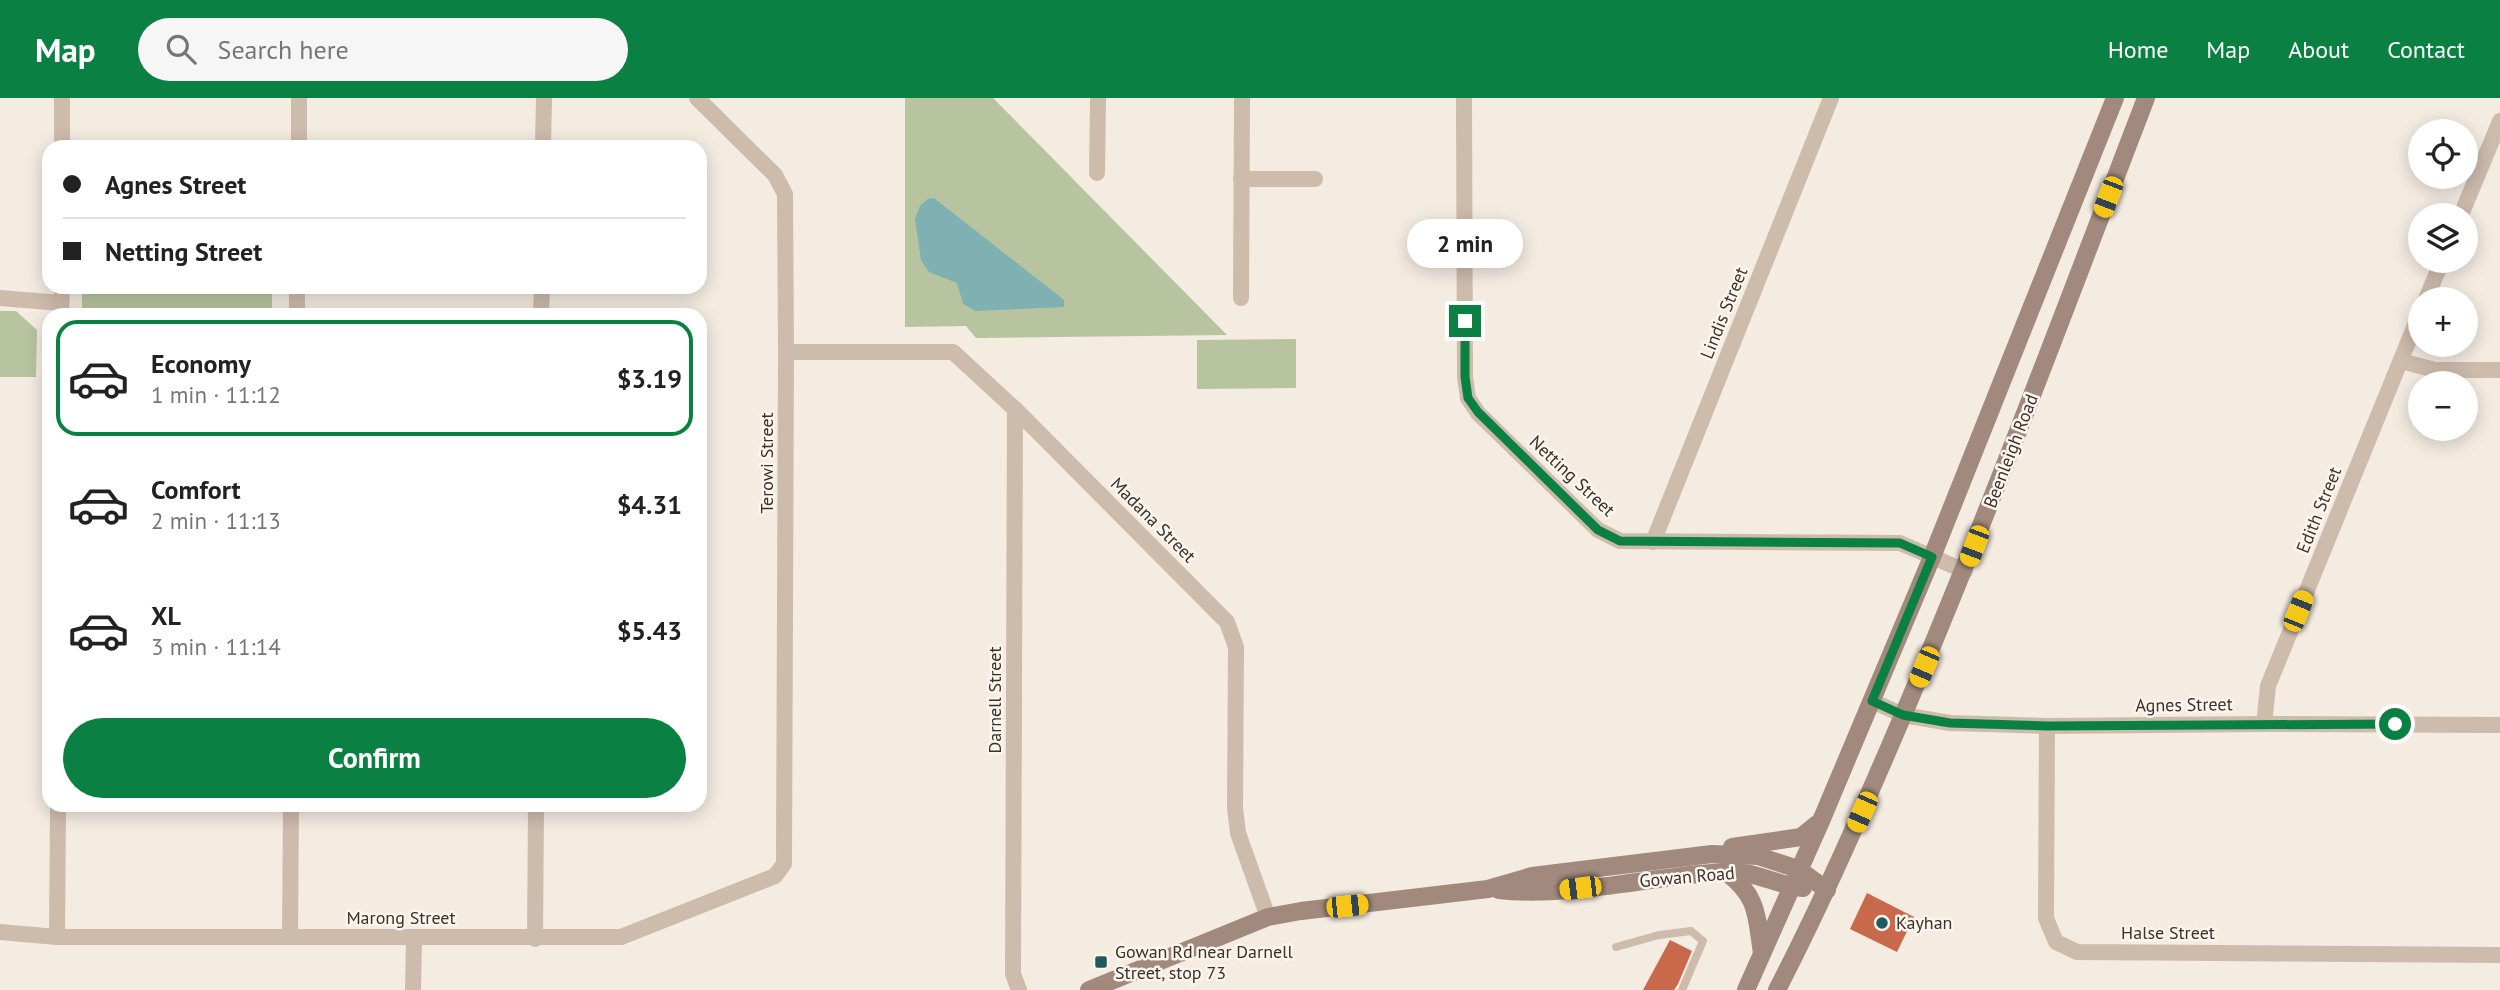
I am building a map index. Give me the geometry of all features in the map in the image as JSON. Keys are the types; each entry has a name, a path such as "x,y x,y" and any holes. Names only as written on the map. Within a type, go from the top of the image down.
{"main road":[{"name":"Beenleigh Road","path":"1746,990 1821,821 1932,557 2115,98"},
{"name":"Beenleigh Road","path":"1777,990 1827,890 1965,570 2146,98"},
{"path":"1712,855 1736,846 1801,837 1821,821"},
{"name":"Gowan Road","path":"1488,889 1532,876 1712,855 1758,856 1798,869 1827,890"},
{"name":"Gowan Road","path":"1089,990 1268,917 1301,911 1488,889 1553,891 1726,872 1758,874 1791,887 1827,890"},
{"path":"1726,872 1742,884 1752,898 1762,953"}],"street":[{"path":"62,98 62,140"},
{"path":"299,98 299,140"},
{"path":"543,140 544,98"},
{"name":"Terowi Street","path":"697,98 775,175 785,194 784,864"},
{"path":"1097,173 1098,98"},
{"path":"1241,298 1242,98"},
{"name":"Netting Street","path":"1464,98 1465,377 1468,398 1478,412 1598,530 1620,541 1900,543 1965,570"},
{"name":"Lindis Street","path":"1653,542 1831,98"},
{"path":"2466,203 2500,121"},
{"path":"1241,179 1315,180"},
{"path":"0,298 61,302"},
{"name":"Edith Street","path":"2264,724 2268,686 2408,343"},
{"name":"Madana Street","path":"786,352 953,352 1015,409 1227,622 1236,647 1235,808 1238,833 1268,917"},
{"path":"2401,361 2435,370 2500,370"},
{"name":"Darnell Street","path":"1015,409 1013,974 1019,990"},
{"name":"Agnes Street","path":"1872,701 1903,715 1950,723 2047,726 2500,725"},
{"name":"Halse Street","path":"2047,726 2046,918 2056,942 2077,952 2500,955"},
{"path":"57,937 58,812"},
{"path":"290,937 291,812"},
{"path":"535,939 536,812"},
{"name":"Marong Street","path":"0,932 57,937 621,937 775,876 784,864"},
{"path":"413,990 414,938"}],"lane":[{"path":"1616,947 1660,935 1691,931 1703,941 1682,990"}],"green space":[{"path":"905,98 993,98 1227,335 976,338 966,326 905,327"},
{"path":"82,294 272,294 272,308 82,308"},
{"path":"0,311 16,311 37,330 36,377 0,377"},
{"path":"1296,339 1296,388 1197,389 1197,340"}],"water":[{"path":"934,198 1064,300 1064,307 976,311 963,304 957,283 929,272 921,260 915,219 920,206 928,199"}],"building":[{"name":"Kayhan","path":"1867,893 1914,917 1897,952 1850,929"},
{"path":"1670,940 1692,951 1678,984 1674,990 1643,990"}],"place":[{"name":"Kayhan","path":"1882,923"},
{"name":"Gowan Rd near Darnell Street, stop 73","path":"1101,962"}],"route":[{"path":"1465,321 1465,377 1468,398 1478,412 1598,530 1620,541 1900,543 1932,557 1872,701 1903,715 1950,723 2047,726 2395,724"}]}
